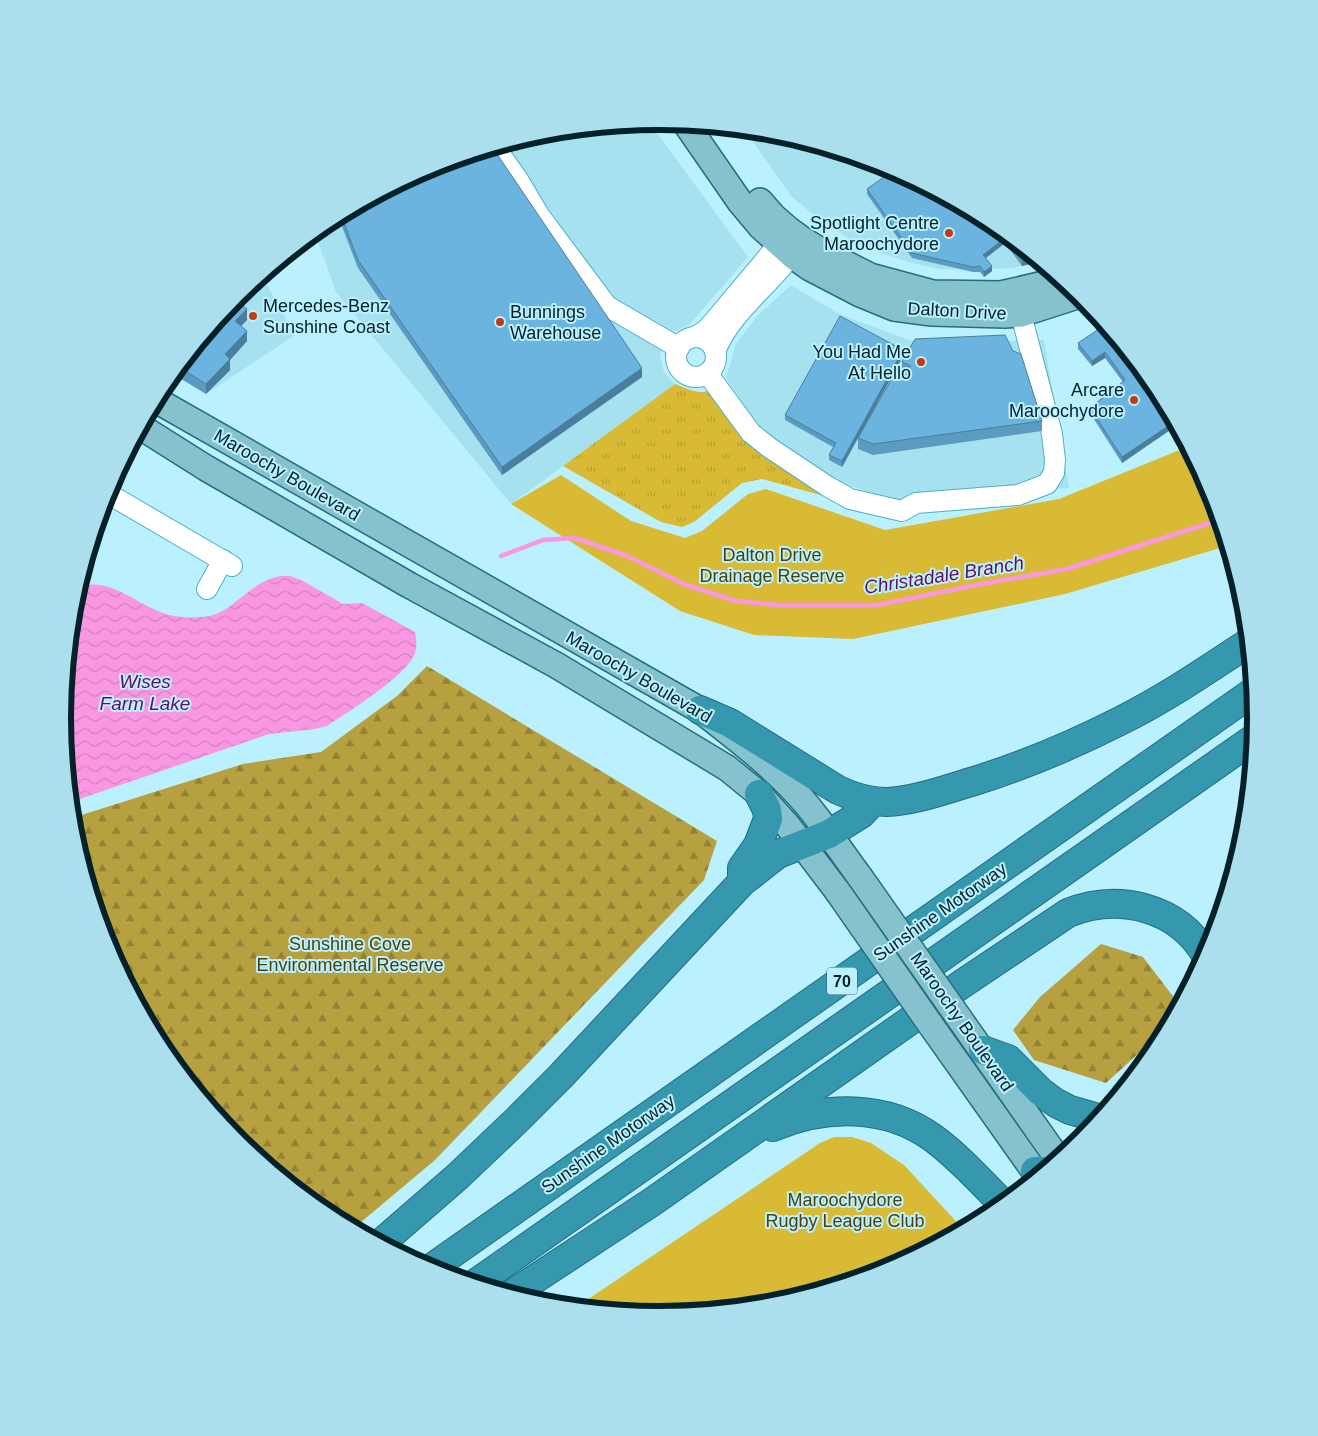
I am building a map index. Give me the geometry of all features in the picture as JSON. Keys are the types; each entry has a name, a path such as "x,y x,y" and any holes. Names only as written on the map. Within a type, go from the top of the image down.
{"highway":[{"path":"700,710 730,723 838,790 852,796 887,802 941,791 975,781 1054,752 1122,720 1156,701 1242,647"},
{"name":"Sunshine Motorway","path":"438,1263 1246,697"},
{"name":"70","path":"482,1279 1246,745"},
{"path":"742,882 742,868 758,845 768,819 767,810 759,794"},
{"path":"386,1238 457,1177 518,1119 560,1077 742,882 778,854 829,834 861,814 873,801"},
{"path":"520,1289 652,1202 1045,927 1068,913 1080,908 1108,903 1122,903 1150,909 1174,921 1200,947"},
{"path":"983,1050 1008,1059 1036,1087 1056,1103 1070,1110 1092,1116"},
{"path":"734,1144 787,1121 821,1113 853,1111 888,1117 903,1122 932,1137 997,1198"}],"main road":[{"name":"Dalton Drive","path":"691,132 740,202 789,244 860,294 894,308 932,313 1004,315 1021,314 1071,299"},
{"name":"Dalton Drive","path":"711,133 789,244 870,276 934,293 1001,294 1056,285"},
{"name":"Maroochy Boulevard","path":"162,404 700,710 732,734 807,805 1055,1153"},
{"name":"Maroochy Boulevard","path":"147,431 206,468 409,584 556,665 727,768 759,794 802,844 838,892 930,1024 1036,1169"}],"street":[{"path":"499,152 540,214 607,306 687,342 705,339 711,343 715,352"},
{"path":"789,244 706,330 687,342 676,356 677,362 684,372 710,378 751,433 796,466 850,499 902,511 916,503 1018,495 1047,484 1054,473 1056,460 1052,434 1021,314"},
{"path":"710,378 719,340 756,295 789,244"},
{"path":"143,438 206,468"},
{"path":"114,497 227,563 207,589"}],"shaded area":[{"path":"655,130 748,257 689,325 673,332 664,343 660,356 664,372 675,384 511,504 336,292 317,240 332,229 399,191 470,161 507,150 582,135"},
{"path":"750,138 811,150 848,161 884,175 953,209 986,229 1031,263 1013,268 974,270 938,269 908,262 861,246 824,223 791,196"},
{"name":"Mercedes-Benz Sunshine Coast","path":"265,282 295,335 206,394 180,378 217,330"},
{"path":"791,285 839,314 915,342 1044,340 1069,488 894,500 835,481 760,430 726,378 736,344 757,316"}],"green space":[{"path":"675,384 699,392 714,389 828,497 762,479 742,483 694,522 682,527 661,522 563,466"},
{"name":"Dalton Drive Drainage Reserve","path":"1181,449 1202,493 1222,548 1065,594 853,639 754,635 680,611 511,504 561,475 631,521 685,538 702,531 748,494 766,489 885,530 1059,499"},
{"name":"Sunshine Cove Environmental Reserve","path":"427,666 717,841 704,880 435,1160 359,1224 332,1207 301,1184 243,1134 217,1106 170,1045 132,978 116,943 102,907 91,870 80,816 243,764 321,752 397,696"},
{"path":"1101,944 1143,957 1175,999 1148,1044 1106,1083 1034,1060 1013,1030 1040,997"},
{"name":"Maroochydore Rugby League Club","path":"834,1137 852,1137 871,1143 904,1165 958,1224 919,1245 848,1275 774,1294 736,1301 659,1306 585,1301 820,1143"}],"water":[{"name":"Wises Farm Lake","path":"290,576 303,581 343,604 362,603 415,632 416,649 409,664 362,703 327,726 269,734 77,800 71,718 76,641 87,585 107,587 119,591 168,615 199,617 216,614 224,610 254,588 271,579"}],"building":[{"name":"Bunnings Warehouse","path":"496,153 642,368 502,467 358,260 344,222 399,191 434,175"},
{"name":"Spotlight Centre Maroochydore","path":"886,176 953,209 986,229 1002,241 983,255 992,266 984,272 980,266 973,267 912,253 867,189"},
{"name":"Spotlight Centre Maroochydore","path":"1014,250 1026,259 1022,260"},
{"path":"241,304 247,309 235,321 247,331 225,354 230,359 206,384 185,371 217,330"},
{"path":"840,316 903,350 842,461 829,455 836,443 785,415"},
{"name":"Arcare Maroochydore","path":"1100,329 1148,391 1169,426 1122,457 1090,408 1125,380 1105,352 1092,361 1078,343"},
{"path":"1005,335 1013,351 1021,354 1042,421 873,444 858,438 895,373 911,366 902,362 915,339"}],"waterway":[{"name":"Christadale Branch","path":"501,556 543,540 575,538 627,556 686,585 736,601 777,605 878,605 1067,569 1213,522"}],"place":[{"name":"Spotlight Centre Maroochydore","path":"949,233"},
{"name":"Mercedes-Benz Sunshine Coast","path":"253,316"},
{"name":"Bunnings Warehouse","path":"500,322"},
{"name":"You Had Me At Hello","path":"921,362"},
{"name":"Arcare Maroochydore","path":"1134,400"}]}
